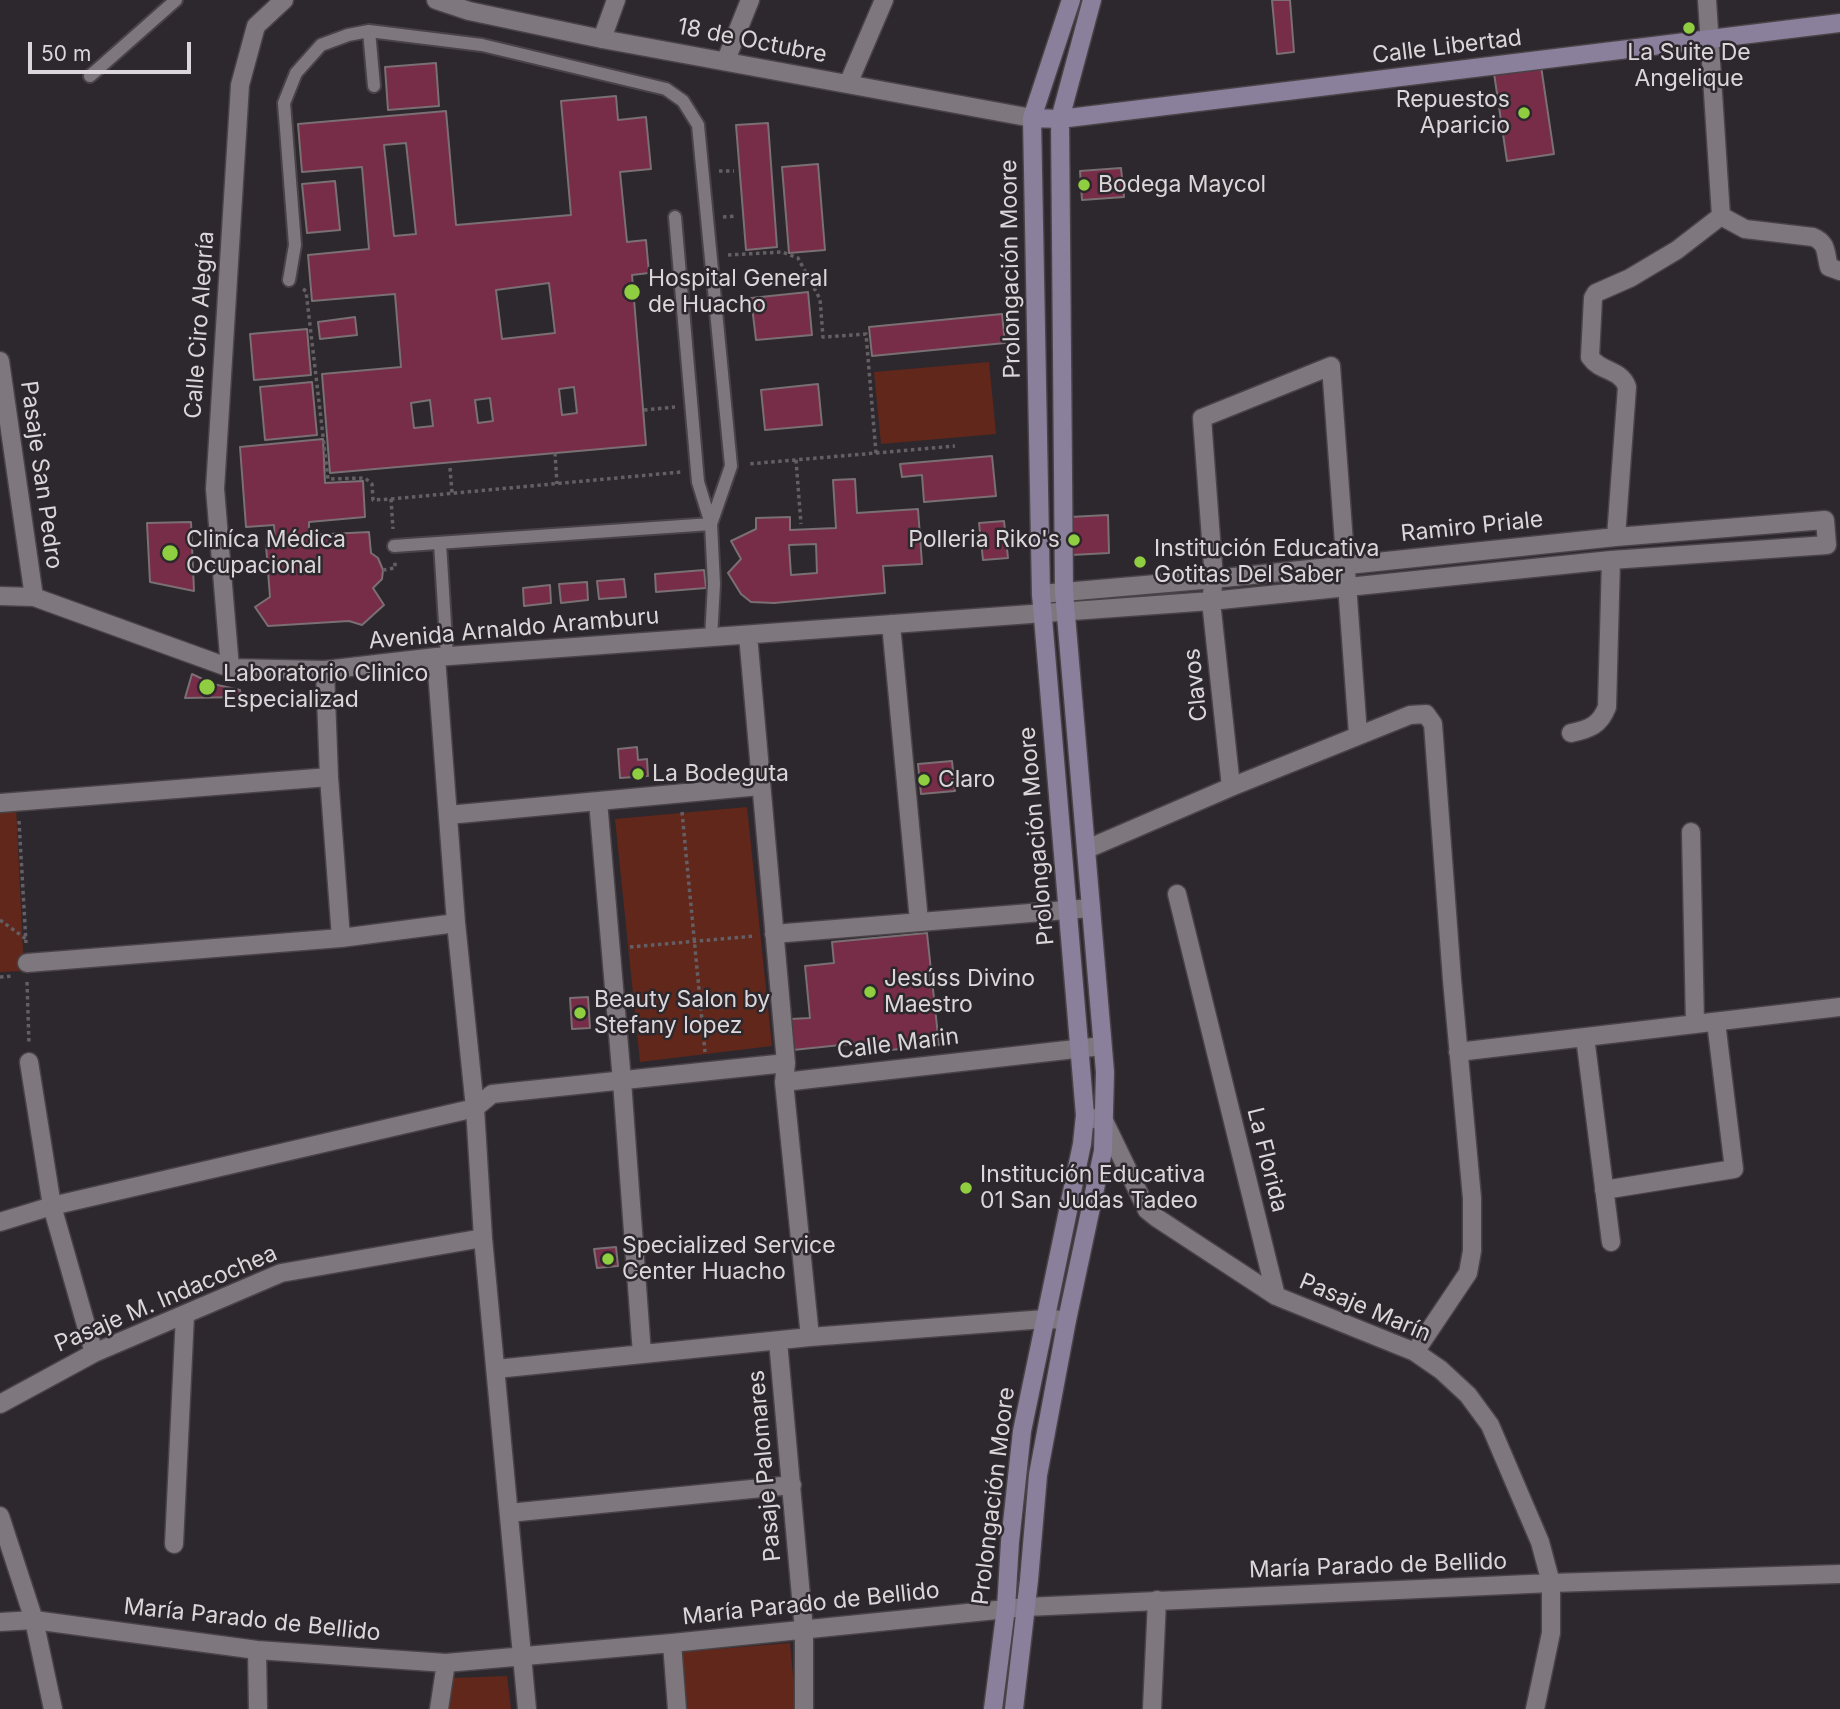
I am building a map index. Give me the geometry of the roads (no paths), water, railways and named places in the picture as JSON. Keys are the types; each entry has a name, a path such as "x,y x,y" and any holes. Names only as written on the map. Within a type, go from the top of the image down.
{"street":[{"name":"Calle Ciro Alegría","path":"230,668 215,489 240,85 256,26 284,0"},
{"name":"18 de Octubre","path":"436,0 472,6 602,38 1032,118 1060,119"},
{"path":"602,38 616,0"},
{"path":"726,60 750,0"},
{"path":"849,84 884,0"},
{"name":"Prolongación Moore","path":"993,1709 1006,1608 1022,1431 1082,1144 1085,1115 1041,594 1032,118 1071,0"},
{"name":"Prolongación Moore","path":"1014,1709 1038,1475 1066,1320 1103,1151 1105,1123 1105,1072 1064,592 1060,119 1092,0"},
{"path":"1707,0 1721,216"},
{"name":"Calle Libertad","path":"1060,119 1840,23"},
{"path":"1721,216 1745,229 1821,240 1826,249 1829,267 1840,271"},
{"path":"1616,537 1627,387 1619,374 1595,364 1590,357 1593,298 1596,293 1630,278 1677,250 1721,216"},
{"name":"Pasaje San Pedro","path":"0,361 34,597"},
{"name":"Clavos","path":"1231,787 1211,601 1214,579 1202,418 1331,366 1346,566"},
{"name":"Ramiro Priale","path":"1041,594 1346,566 1616,537 1825,520 1827,545 1611,560 1211,601 1043,613"},
{"path":"1571,733 1586,730 1602,721 1607,707 1611,560"},
{"path":"1346,566 1358,734"},
{"name":"Avenida Arnaldo Aramburu","path":"0,596 34,597 230,668 325,670 442,656 1043,613"},
{"path":"891,624 919,921"},
{"path":"748,635 786,1063 784,1082 810,1337"},
{"path":"442,656 448,815 456,923 475,1108 483,1238 527,1709"},
{"path":"325,670 329,777 341,938"},
{"path":"1087,849 1358,734 1410,715 1426,714 1433,724 1472,1198 1472,1251 1468,1273 1415,1352"},
{"path":"9,802 329,777"},
{"path":"448,815 760,786"},
{"path":"598,801 642,1354"},
{"path":"1691,832 1695,1024"},
{"name":"La Florida","path":"1177,894 1276,1296"},
{"path":"774,934 1091,908"},
{"path":"27,963 341,938 456,923"},
{"path":"1458,1052 1840,1007"},
{"path":"1604,1190 1734,1169 1716,1022"},
{"path":"1584,1037 1611,1242"},
{"name":"Calle Marin","path":"784,1082 1102,1046"},
{"path":"29,1062 52,1206 94,1353"},
{"path":"0,1222 52,1206 475,1108 492,1094 786,1063"},
{"path":"1085,1115 1105,1123"},
{"name":"Pasaje Marín","path":"1105,1123 1147,1210 1276,1296 1415,1352 1441,1370 1468,1395 1490,1425 1540,1542 1551,1583 1551,1633 1535,1709"},
{"name":"Pasaje M. Indacochea","path":"0,1404 94,1353 281,1273 483,1238"},
{"path":"174,1544 185,1315"},
{"path":"496,1368 810,1337 1045,1319 1066,1320"},
{"name":"Pasaje Palomares","path":"778,1341 804,1630 804,1709"},
{"path":"509,1513 792,1485"},
{"path":"0,1516 34,1620 52,1709"},
{"name":"María Parado de Bellido","path":"0,1622 34,1620 257,1650 446,1663 672,1643 1006,1608 1551,1583 1840,1574"},
{"path":"1152,1709 1157,1600"},
{"path":"672,1643 677,1709"},
{"path":"257,1650 258,1709"},
{"path":"439,1709 446,1663"}],"lane":[{"path":"90,76 176,0"},
{"path":"369,31 374,86"},
{"path":"289,280 295,244 284,103 296,73 321,45 369,31 482,45 666,89 683,101 698,125 731,466 711,524"},
{"path":"675,217 698,482 711,524 714,584 711,638"},
{"path":"394,546 711,524"},
{"path":"440,543 442,656"}],"place":[{"name":"La Suite De Angelique","path":"1689,28"},
{"name":"Repuestos Aparicio","path":"1524,113"},
{"name":"Bodega Maycol","path":"1084,185"},
{"name":"Hospital General de Huacho","path":"632,292"},
{"name":"Polleria Riko's","path":"1074,540"},
{"name":"Cliníca Médica Ocupacional","path":"170,553"},
{"name":"Institución Educativa Gotitas Del Saber","path":"1140,562"},
{"name":"Laboratorio Clinico Especializad","path":"207,687"},
{"name":"La Bodeguta","path":"638,774"},
{"name":"Claro","path":"924,780"},
{"name":"Jesúss Divino Maestro","path":"870,992"},
{"name":"Beauty Salon by Stefany lopez","path":"580,1013"},
{"name":"Institución Educativa 01 San Judas Tadeo","path":"966,1188"},
{"name":"Specialized Service Center Huacho","path":"608,1259"}]}
